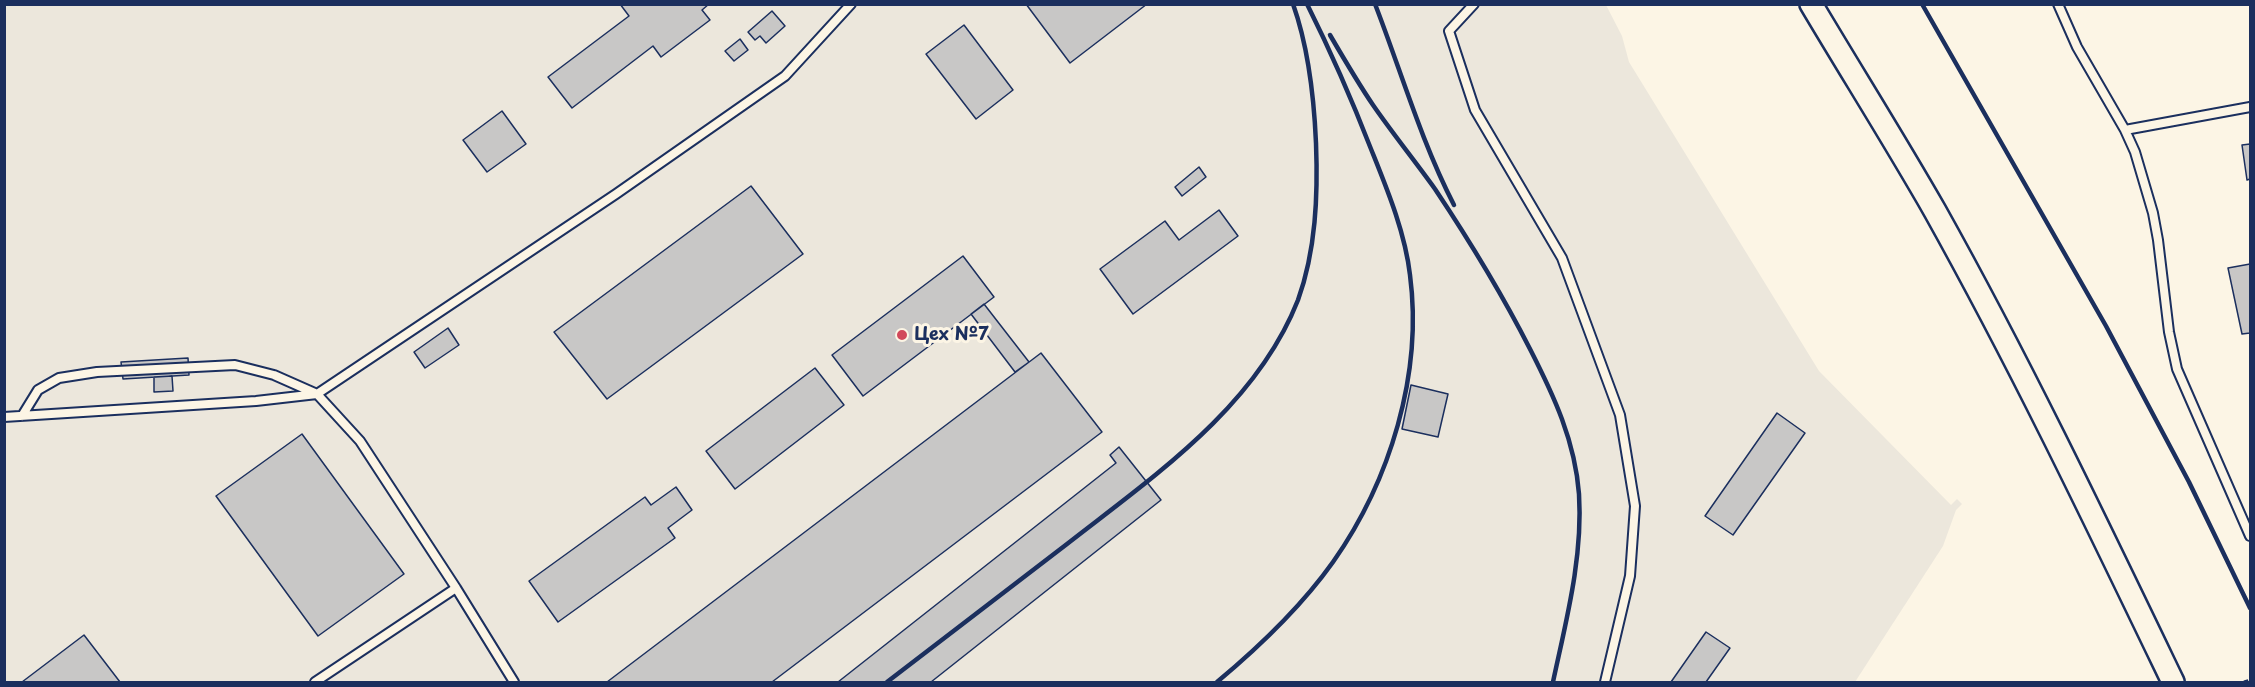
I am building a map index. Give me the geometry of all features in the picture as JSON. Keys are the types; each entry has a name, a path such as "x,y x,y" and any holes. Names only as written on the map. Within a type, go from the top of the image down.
{"main road":[{"path":"1811,4 1934,210 1997,327 2083,495 2173,682"}],"lane":[{"path":"4,417 255,401 317,394 616,194 785,76 851,4"},
{"path":"1474,4 1449,31 1475,110 1562,258 1620,415 1635,506 1629,576 1605,682"},
{"path":"2058,4 2077,47 2125,130 2135,152 2153,213 2169,332 2177,369 2250,536"},
{"path":"2125,130 2250,107"},
{"path":"22,416 38,390 59,378 97,372 236,365 274,375 317,394 360,441 514,682"},
{"path":"315,682 456,588"}],"path":[{"path":"2244,682 2250,680"}],"shaded area":[{"path":"4,5 1606,5 1622,36 1629,62 1819,371 1951,505 1957,499 1962,504 1956,510 1943,546 1855,682 5,682"}],"building":[{"path":"620,4 709,4 702,10 710,20 661,57 653,46 572,108 548,77 629,16"},
{"path":"1026,4 1147,4 1070,63"},
{"path":"772,11 785,26 766,43 760,36 755,40 748,32"},
{"path":"964,25 1013,90 976,119 926,54"},
{"path":"740,39 748,50 734,61 725,51"},
{"path":"502,111 526,144 487,172 463,140"},
{"path":"2250,144 2250,179 2247,180 2242,145"},
{"path":"1199,167 1206,177 1182,196 1175,187"},
{"path":"751,186 803,254 607,399 554,332"},
{"path":"1219,210 1238,236 1133,314 1100,269 1165,221 1179,240"},
{"name":"Цех №7","path":"963,256 994,297 863,396 832,355"},
{"path":"2250,264 2250,333 2242,334 2228,268"},
{"path":"984,304 1029,362 1015,372 971,314"},
{"path":"448,328 459,345 425,368 414,352"},
{"path":"1041,353 1102,432 772,682 607,682"},
{"path":"188,358 189,375 123,379 121,362"},
{"path":"815,368 844,405 735,489 706,451"},
{"path":"172,376 173,391 154,392 154,377"},
{"path":"1411,385 1448,394 1438,437 1402,429"},
{"path":"1777,413 1805,433 1733,535 1705,516"},
{"path":"302,434 404,574 318,636 216,496"},
{"path":"1119,447 1161,500 931,682 838,682 1116,463 1110,455"},
{"path":"676,487 692,510 668,528 675,538 558,622 529,581 645,497 651,505"},
{"path":"1706,632 1730,648 1706,682 1671,682"},
{"path":"84,635 120,682 22,682"}],"railway":[{"path":"887,682 1134,492 1199,437 1256,374 1280,338 1298,300 1309,262 1317,182 1312,91 1307,56 1293,4"},
{"path":"1217,682 1264,641 1321,579 1333,562 1371,497 1386,462 1398,425 1406,388 1413,312 1408,259 1400,227 1356,112 1307,4"},
{"path":"1375,4 1421,131 1454,205"},
{"path":"1922,4 2106,326 2189,482 2250,608"},
{"path":"1330,35 1367,97 1435,189 1485,268 1530,349 1562,419 1577,474 1580,518 1576,566 1553,682"}],"place":[{"name":"Цех №7","path":"902,335"}]}
